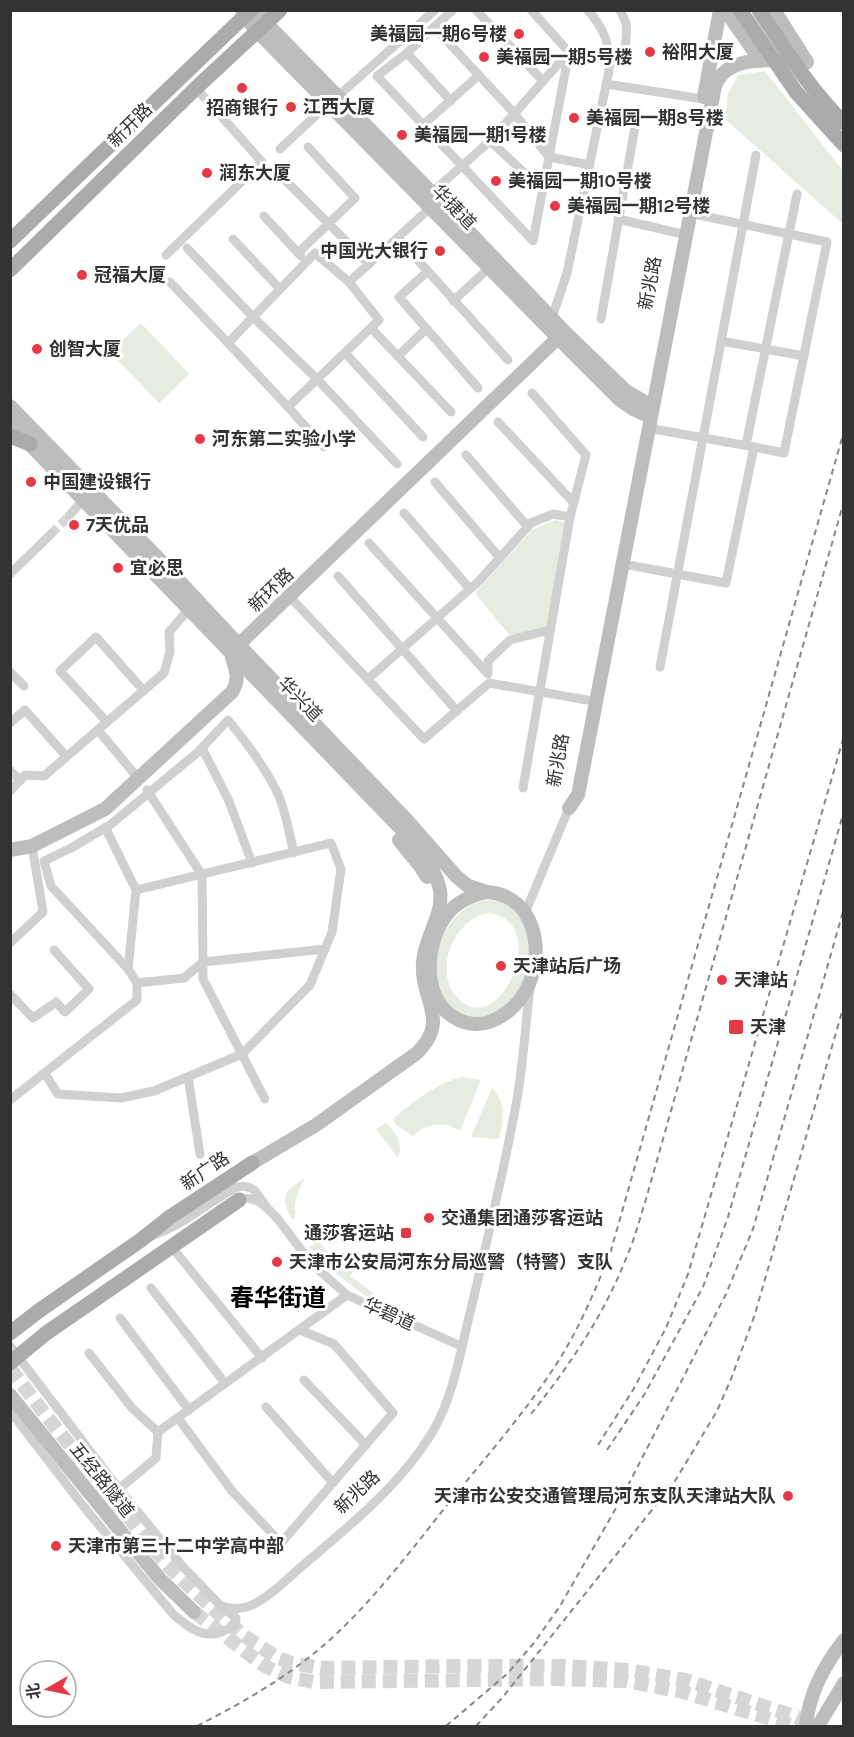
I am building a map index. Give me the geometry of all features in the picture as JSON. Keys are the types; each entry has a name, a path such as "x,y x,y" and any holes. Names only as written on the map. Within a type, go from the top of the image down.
{"main road":[{"name":"新开路","path":"10,241 253,17 280,10"},
{"path":"740,10 796,92 843,145"},
{"path":"759,10 802,73 843,123"},
{"name":"新开路","path":"10,270 196,88 253,17"},
{"name":"新广路","path":"10,1333 170,1217 252,1163"},
{"path":"13,1355 239,1200"}],"street":[{"path":"280,149 435,10"},
{"path":"453,10 377,76 533,241 569,52"},
{"path":"476,10 543,81"},
{"path":"531,10 569,52"},
{"path":"552,318 567,273 609,62 605,34 588,10"},
{"path":"609,62 621,60 624,51 626,21 620,10"},
{"name":"新兆路","path":"569,808 578,795 623,564 678,234 720,10"},
{"path":"725,10 760,60 807,62 774,10"},
{"name":"华捷道","path":"253,17 429,201 489,268 562,335 620,400 633,409 648,413"},
{"path":"434,27 514,113 549,157 590,165"},
{"path":"349,282 398,238 429,201 490,141 569,52"},
{"path":"406,53 450,100"},
{"name":"新兆路","path":"569,808 588,700 715,86 718,77 732,67 760,60"},
{"path":"423,125 479,75"},
{"path":"606,84 703,99"},
{"path":"166,255 262,162 196,88"},
{"path":"600,319 638,110"},
{"path":"490,141 543,190"},
{"path":"298,253 356,198 308,147"},
{"path":"660,668 756,154"},
{"path":"277,172 369,264"},
{"path":"623,564 726,583 765,349 797,194"},
{"name":"华捷道","path":"429,201 552,318 562,335"},
{"path":"648,413 703,437 784,453 827,242 689,213"},
{"path":"264,216 307,262"},
{"path":"618,219 678,234"},
{"path":"398,238 508,360"},
{"path":"233,239 280,289"},
{"path":"187,248 317,379 397,464"},
{"path":"228,343 315,253 349,282 379,320 288,407"},
{"path":"453,301 489,268"},
{"path":"427,272 399,297 478,388"},
{"path":"170,282 324,447"},
{"path":"371,328 451,412"},
{"path":"398,356 426,328"},
{"name":"新环路","path":"234,649 562,335"},
{"path":"721,341 804,357"},
{"path":"345,352 423,437"},
{"path":"523,788 570,517 586,455 532,393"},
{"name":"华兴道","path":"10,406 158,558 234,649 427,860 437,881 440,905 426,945 423,962 425,985 433,1013 432,1033 424,1046"},
{"path":"498,422 574,503"},
{"name":"华兴道","path":"16,436 83,500 189,609 234,649 404,817 456,876 468,886 488,892"},
{"path":"466,455 528,526"},
{"path":"435,482 500,558"},
{"path":"69,516 83,500"},
{"path":"404,513 470,589"},
{"path":"368,680 470,589 528,526 553,514 570,517"},
{"path":"10,574 51,534"},
{"path":"369,543 489,678 540,692 588,700"},
{"path":"338,576 457,711"},
{"path":"290,597 424,739 457,711 489,678 488,661 510,640 550,630"},
{"path":"10,791 26,775 44,776 164,673 170,652 169,632 189,609"},
{"path":"107,722 60,671 96,637 144,691"},
{"path":"10,850 32,846 105,809 236,687 234,649"},
{"path":"10,672 24,686"},
{"path":"10,723 26,710 66,756"},
{"path":"10,1100 137,1000 137,983 128,969 51,886 44,861 105,828 202,748 228,720 255,754 278,794 294,853"},
{"path":"98,730 138,778"},
{"path":"202,748 229,801 252,863"},
{"path":"10,770 20,781"},
{"path":"334,1111 346,1096 417,1045 425,1034 426,1028 425,1013 416,981 415,959 433,903 432,888 420,866 378,815 356,783"},
{"path":"148,791 202,875 203,979 266,1099"},
{"path":"525,913 569,808"},
{"path":"105,828 136,890 128,969"},
{"path":"45,1074 58,1094 121,1098 154,1091 242,1054 310,985 332,932 341,869 332,843 136,890"},
{"path":"10,943 43,912 32,846"},
{"path":"488,892 497,892 510,897 525,913 530,921 534,937 535,955 531,977 524,993 514,1006 485,1024 468,1024 454,1018 436,998 431,978 430,962 439,926 457,904 476,894 488,892"},
{"path":"10,994 33,1018 56,1002 65,1012 89,989 54,950"},
{"path":"137,983 184,978 203,962 325,950"},
{"name":"新兆路","path":"220,1605 239,1610 256,1604 317,1554 398,1479 421,1449 442,1413 461,1347 515,1108 531,977"},
{"name":"新广路","path":"252,1163 288,1143 398,1067 424,1046"},
{"path":"188,1077 200,1154"},
{"name":"华碧道","path":"141,1240 163,1233 237,1187 246,1185 255,1190 300,1251 347,1295 461,1347"},
{"path":"239,1200 247,1198 258,1201 266,1207"},
{"path":"171,1246 262,1358"},
{"path":"151,1288 225,1383"},
{"path":"158,1432 347,1295"},
{"path":"120,1318 189,1410"},
{"path":"178,1418 232,1491 281,1543 393,1413 334,1344 300,1330"},
{"path":"89,1353 132,1408 158,1432"},
{"path":"10,1411 84,1507 173,1614 202,1634 218,1634 230,1628 236,1621 230,1613 184,1568 118,1490 13,1355"},
{"path":"304,1380 366,1445"},
{"name":"五经路隧道","path":"10,1395 140,1555 194,1612"},
{"path":"266,1407 333,1483"},
{"path":"118,1490 156,1458 158,1432"},
{"path":"843,1640 824,1668 812,1693 808,1710 818,1726 843,1683"}],"shaded area":[{"path":"765,71 843,171 843,224 725,119 728,94 738,75"},
{"path":"141,323 189,374 159,403 110,352"},
{"path":"555,520 571,524 551,627 510,636 475,593 532,530"},
{"path":"491,900 510,907 523,920 529,938 529,958 524,978 514,996 499,1010 472,1019 459,1013 445,1001 437,985 435,967 438,948 446,930 458,915 473,904","holes":["489,913 508,921 517,937 518,956 513,976 502,993 488,1005 473,1007 457,997 450,986 447,959 451,946 457,934 477,917"]},
{"path":"463,1077 481,1080 460,1130 446,1125 433,1125 413,1136 396,1125 393,1119 417,1100 445,1083"},
{"path":"492,1088 502,1106 499,1139 471,1137"},
{"path":"386,1123 398,1139 400,1153 398,1158 376,1129"},
{"path":"305,1178 295,1204 293,1220 286,1206 286,1196 292,1187"},
{"path":"319,1241 326,1251 353,1271 350,1276 376,1295 372,1297 364,1295 324,1264 309,1247"}],"tunnel":[{"path":"51,534 69,516"},
{"path":"10,1368 167,1565 243,1635 276,1657 291,1663 321,1668 564,1666 629,1670 685,1680 794,1716 816,1726"},
{"path":"194,1612 263,1665 288,1677 314,1682 558,1679 626,1681 683,1692 793,1726"}],"railway":[{"path":"197,1726 247,1699 294,1668 341,1630 373,1596 519,1416 567,1347 593,1295 610,1254 844,431"},
{"path":"531,1414 559,1377 597,1319 618,1278 635,1235 844,501"},
{"path":"598,1445 633,1390 666,1328 688,1274 844,736"},
{"path":"607,1450 644,1395 703,1287 728,1217 844,811"},
{"path":"446,1726 507,1674 534,1643 560,1606 619,1503 726,1294 753,1229 844,908"},
{"path":"476,1726 502,1698 675,1481 717,1411 755,1314 844,1005"}],"place":[{"name":"美福园一期6号楼","path":"519,34"},
{"name":"裕阳大厦","path":"650,52"},
{"name":"美福园一期5号楼","path":"484,57"},
{"name":"招商银行","path":"242,88"},
{"name":"江西大厦","path":"291,107"},
{"name":"美福园一期8号楼","path":"574,118"},
{"name":"美福园一期1号楼","path":"402,135"},
{"name":"润东大厦","path":"207,173"},
{"name":"美福园一期10号楼","path":"496,181"},
{"name":"美福园一期12号楼","path":"555,206"},
{"name":"中国光大银行","path":"440,251"},
{"name":"冠福大厦","path":"82,275"},
{"name":"创智大厦","path":"37,349"},
{"name":"河东第二实验小学","path":"200,439"},
{"name":"中国建设银行","path":"31,482"},
{"name":"7天优品","path":"74,525"},
{"name":"宜必思","path":"118,568"},
{"name":"天津站后广场","path":"501,966"},
{"name":"天津站","path":"722,980"},
{"name":"天津","path":"736,1027"},
{"name":"交通集团通莎客运站","path":"429,1218"},
{"name":"通莎客运站","path":"406,1233"},
{"name":"天津市公安局河东分局巡警（特警）支队","path":"277,1262"},
{"name":"天津市公安交通管理局河东支队天津站大队","path":"788,1496"},
{"name":"天津市第三十二中学高中部","path":"56,1546"}],"district":[{"name":"春华街道","path":"278,1298"}]}
